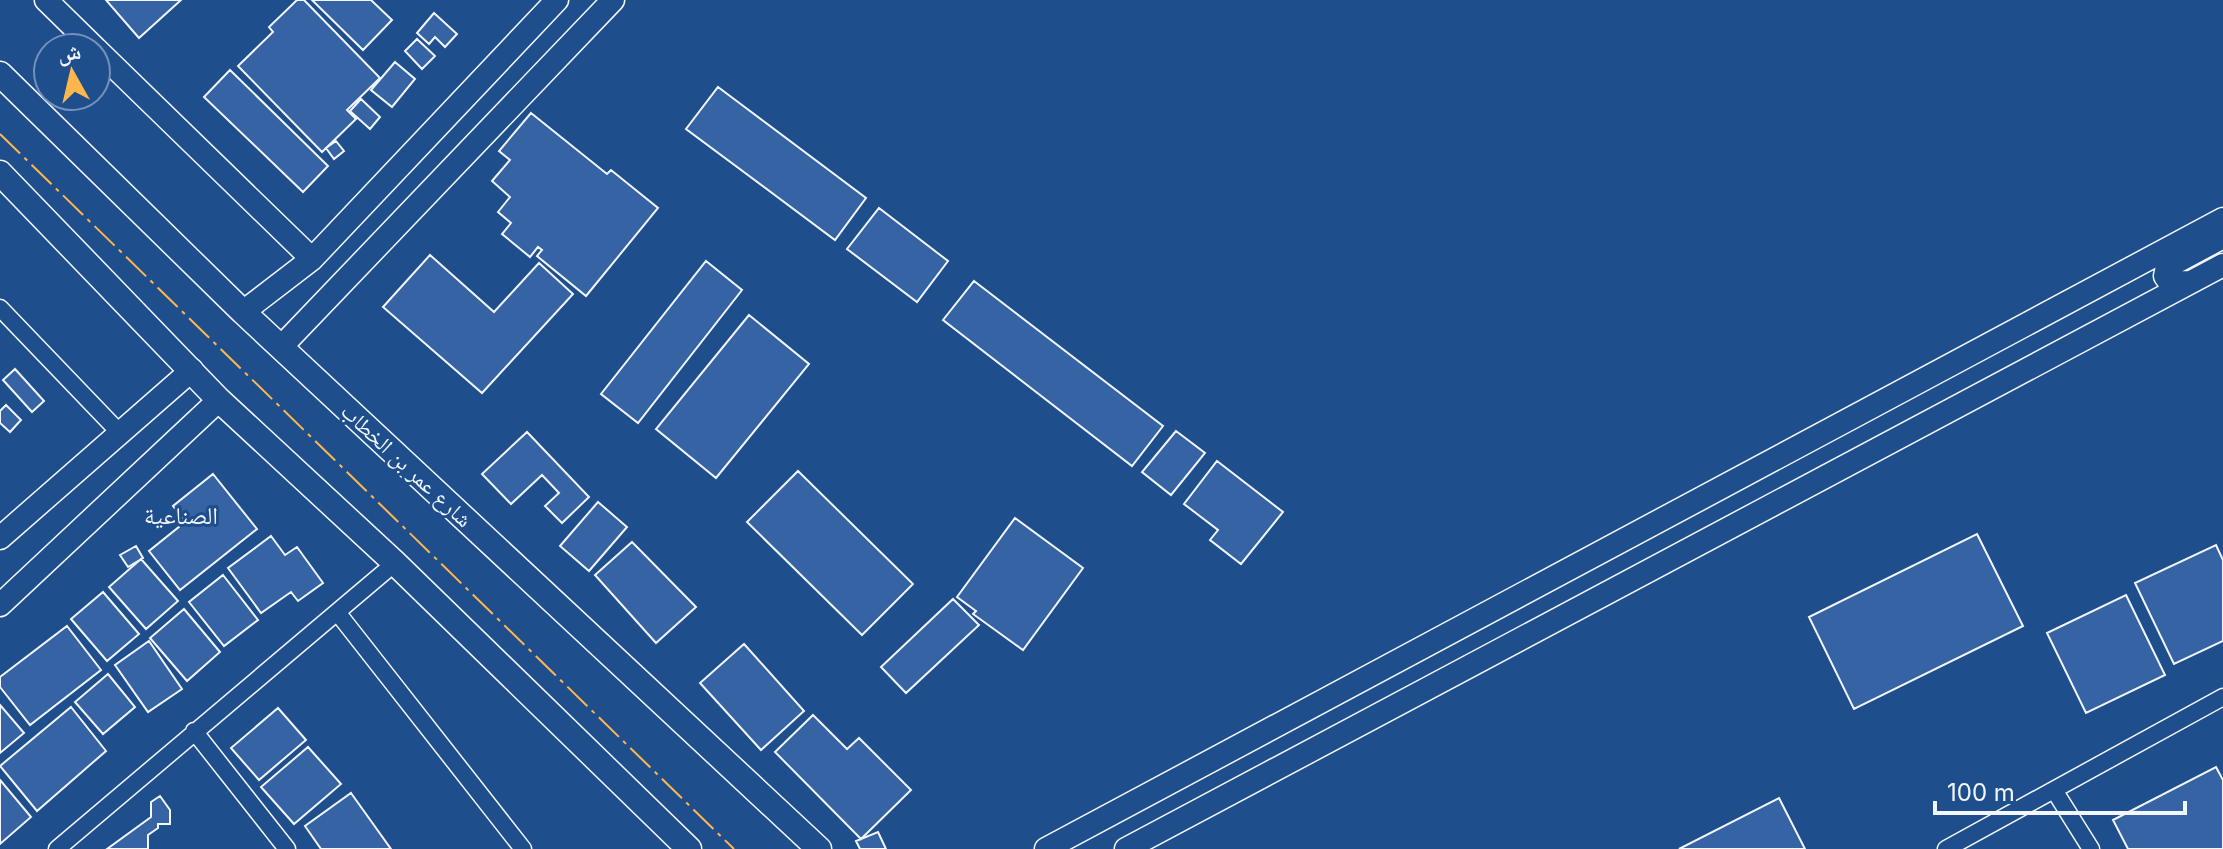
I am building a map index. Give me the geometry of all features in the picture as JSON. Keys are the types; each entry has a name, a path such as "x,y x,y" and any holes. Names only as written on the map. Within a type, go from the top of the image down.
{"main road":[{"name":"شارع عمر بن الخطاب","path":"0,74 243,312 819,849"},
{"path":"0,173 219,400 395,563 689,849"}],"street":[{"path":"46,0 79,32"},
{"path":"243,312 312,259 557,0"},
{"path":"281,347 613,0"},
{"path":"112,64 312,259"},
{"path":"1046,849 2223,219"},
{"path":"2192,282 2170,283 2165,276 2167,267 2223,237"},
{"path":"1126,849 2223,265"},
{"path":"0,308 118,431"},
{"path":"0,538 118,431 192,370"},
{"path":"0,605 219,400"},
{"path":"57,849 395,563"},
{"path":"337,612 523,849"},
{"path":"1946,849 2223,697"},
{"path":"194,731 287,849"},
{"path":"2054,790 2091,849"}],"building":[{"path":"106,0 181,0 139,38"},
{"path":"297,0 304,0 380,78 347,110 356,119 322,152 238,66 273,32 269,27"},
{"path":"312,0 371,0 392,20 363,50"},
{"path":"434,13 457,34 445,47 435,37 429,44 417,33"},
{"path":"417,39 435,56 422,69 405,51"},
{"path":"395,62 415,79 392,107 371,90"},
{"path":"230,70 328,166 303,192 204,97"},
{"path":"718,87 866,198 835,240 686,129"},
{"path":"361,99 380,117 370,129 350,111"},
{"path":"531,113 607,174 611,170 658,208 586,296 537,256 542,250 538,247 530,257 502,234 511,223 498,212 510,197 492,181 510,160 499,151"},
{"path":"336,141 344,151 334,159 326,148"},
{"path":"879,208 948,261 917,302 847,249"},
{"path":"430,255 494,312 539,263 573,294 482,393 383,307"},
{"path":"706,261 742,290 638,423 601,394"},
{"path":"974,281 1163,426 1132,466 943,320"},
{"path":"749,315 809,364 716,478 656,429"},
{"path":"15,369 44,401 32,412 3,380"},
{"path":"6,405 21,420 10,432 0,423 0,411"},
{"path":"1176,431 1205,453 1171,495 1142,472"},
{"path":"527,432 589,497 562,523 545,506 559,493 542,475 511,504 482,474"},
{"path":"1217,461 1283,512 1241,564 1210,540 1218,530 1184,504"},
{"path":"798,471 913,584 862,635 747,522"},
{"path":"213,474 257,529 180,590 149,551 185,522 173,506"},
{"path":"598,502 627,527 589,571 560,546"},
{"path":"1015,518 1083,568 1023,650 973,614 976,611 957,597"},
{"path":"1977,534 2023,626 1854,709 1809,617"},
{"path":"271,536 285,555 297,547 323,583 298,601 291,592 261,613 228,568"},
{"path":"632,542 696,607 656,643 595,575"},
{"path":"2216,545 2223,560 2223,641 2174,664 2135,583"},
{"path":"136,546 143,558 128,567 120,555"},
{"path":"141,559 178,601 146,629 109,587"},
{"path":"223,575 258,620 224,646 189,602"},
{"path":"103,592 139,634 107,661 71,619"},
{"path":"2126,595 2165,675 2086,713 2047,633"},
{"path":"953,599 979,625 906,693 881,667"},
{"path":"184,609 220,652 187,681 150,638"},
{"path":"67,626 101,670 30,725 0,687 0,677"},
{"path":"149,641 182,689 148,712 115,665"},
{"path":"744,644 804,711 761,750 700,683"},
{"path":"108,674 135,707 103,734 75,702"},
{"path":"0,705 24,733 0,753"},
{"path":"71,707 106,751 37,811 0,766"},
{"path":"278,708 306,740 259,780 231,748"},
{"path":"813,715 847,749 859,738 911,790 861,839 775,752"},
{"path":"308,747 341,784 294,824 261,787"},
{"path":"2216,767 2223,780 2223,849 2128,849 2113,820"},
{"path":"0,780 31,817 0,844"},
{"path":"351,793 391,849 321,849 305,826"},
{"path":"160,796 170,810 170,824 158,824 158,828 148,835 148,849 107,849 151,817 151,802"},
{"path":"1779,798 1805,849 1679,849"},
{"path":"878,832 886,849 860,849 856,841"}],"power":[{"path":"0,134 734,849"}],"district":[{"name":"الصناعية","path":"181,515"}]}
